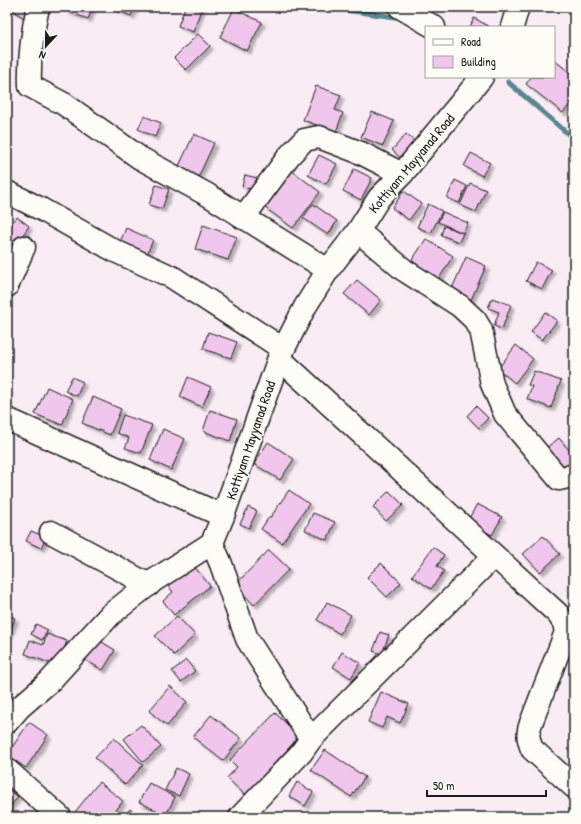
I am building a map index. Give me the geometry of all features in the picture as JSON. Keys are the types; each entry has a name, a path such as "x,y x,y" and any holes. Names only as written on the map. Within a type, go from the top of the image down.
{"street":[{"path":"38,7 32,40 30,86 64,104 140,158 208,195 328,270"},
{"path":"400,7 432,26"},
{"path":"512,26 518,7"},
{"name":"Kottiyam Mayyanad Road","path":"212,543 281,354 305,307 328,270 358,231 379,198 402,174 481,78"},
{"path":"243,218 289,156 304,140 319,137 361,153 402,174"},
{"path":"7,192 41,209 115,251 172,277 281,354 494,556 558,614 564,623 566,632 530,723 528,741 532,749 574,787"},
{"path":"358,231 404,270 460,306 475,320 481,330 492,384 505,414 559,479 574,476"},
{"path":"7,286 24,247"},
{"path":"7,419 223,516"},
{"path":"51,532 149,585"},
{"path":"7,722 19,708 50,681 110,615 149,585 212,543 221,564 247,639 311,739"},
{"path":"240,817 301,753 311,739 494,556"},
{"path":"7,770 60,817"}],"building":[{"path":"10,7 27,7 30,9 24,18"},
{"path":"68,7 93,7 88,19 66,11"},
{"path":"110,7 135,7 131,16"},
{"path":"185,7 202,7 193,32 178,26"},
{"path":"234,9 262,22 247,51 220,37"},
{"path":"474,18 488,26 470,26"},
{"path":"198,34 210,46 186,70 174,58"},
{"path":"555,61 574,76 574,99 563,113 526,84 530,78 555,78"},
{"path":"316,86 341,95 335,110 343,113 336,132 303,120"},
{"path":"372,112 394,121 383,146 361,137"},
{"path":"144,116 161,123 155,137 138,129"},
{"path":"194,134 214,143 197,180 177,170"},
{"path":"406,134 421,147 406,163 392,150"},
{"path":"471,153 490,163 482,176 464,166"},
{"path":"319,155 337,164 326,184 308,175"},
{"path":"354,169 372,178 361,200 343,191"},
{"path":"291,170 320,192 293,228 264,207"},
{"path":"245,175 257,178 255,190 242,187"},
{"path":"455,180 467,186 459,203 447,198"},
{"path":"470,183 486,190 476,212 460,205"},
{"path":"156,185 169,189 162,209 149,205"},
{"path":"404,191 421,204 409,220 392,208"},
{"path":"313,204 337,221 328,235 303,218"},
{"path":"428,204 442,211 431,233 417,227"},
{"path":"443,212 468,223 463,233 438,222"},
{"path":"17,217 29,226 13,249 7,245 7,230"},
{"path":"203,225 237,237 228,260 195,249"},
{"path":"444,226 463,233 459,242 441,235"},
{"path":"126,228 153,240 147,254 120,242"},
{"path":"426,239 453,256 435,285 407,268"},
{"path":"466,257 486,266 470,302 450,293"},
{"path":"536,262 552,270 542,289 526,281"},
{"path":"357,280 381,300 369,315 344,294"},
{"path":"492,298 511,305 502,329 494,326 499,312 488,308"},
{"path":"545,312 557,321 542,340 531,332"},
{"path":"208,332 237,342 231,358 203,349"},
{"path":"516,345 533,359 515,383 498,369"},
{"path":"534,371 561,381 551,408 527,399 532,386 528,385"},
{"path":"72,377 83,382 77,396 65,391"},
{"path":"188,377 211,387 202,407 180,397"},
{"path":"47,387 73,399 62,425 35,414"},
{"path":"93,397 121,409 110,435 82,423"},
{"path":"476,406 488,418 479,428 467,416"},
{"path":"210,410 237,419 230,441 203,431"},
{"path":"123,415 152,425 141,453 125,448 129,438 117,433"},
{"path":"163,429 185,439 171,470 150,460"},
{"path":"559,438 574,456 574,466 562,476 541,452"},
{"path":"268,442 294,459 280,480 254,464"},
{"path":"289,490 309,504 282,543 261,529"},
{"path":"389,491 403,505 386,521 373,507"},
{"path":"477,504 502,517 492,535 467,522"},
{"path":"248,507 257,511 249,528 240,524"},
{"path":"313,513 335,522 327,540 305,530"},
{"path":"31,531 46,537 41,548 26,541"},
{"path":"543,536 560,554 540,572 523,554"},
{"path":"433,547 444,555 437,566 444,571 431,589 412,576"},
{"path":"269,550 289,569 254,605 235,585"},
{"path":"381,563 401,583 387,597 367,577"},
{"path":"192,564 210,586 174,615 163,601 173,592 167,584"},
{"path":"327,602 351,615 340,634 317,620"},
{"path":"7,615 15,618 9,635 7,634"},
{"path":"177,616 195,635 174,655 155,636"},
{"path":"36,624 48,630 42,640 31,634"},
{"path":"380,632 389,635 382,654 373,651"},
{"path":"47,634 67,641 58,666 25,654 30,640 43,645"},
{"path":"97,639 115,650 103,670 85,660"},
{"path":"342,652 360,663 351,678 333,667"},
{"path":"186,660 195,671 181,682 172,671"},
{"path":"170,686 187,702 167,726 149,711"},
{"path":"381,692 409,704 400,723 387,717 382,728 368,722"},
{"path":"275,713 300,736 245,795 227,778 237,767 230,760"},
{"path":"211,715 241,738 223,761 193,737"},
{"path":"29,722 48,735 26,768 7,755"},
{"path":"141,725 161,747 143,762 124,739"},
{"path":"114,738 143,765 125,785 95,758"},
{"path":"325,750 365,777 351,797 311,770"},
{"path":"176,768 189,774 179,796 165,790"},
{"path":"99,782 123,801 111,817 71,817"},
{"path":"297,782 313,792 305,806 289,796"},
{"path":"149,783 175,797 166,815 139,802"},
{"path":"7,788 18,797 7,810"},
{"path":"130,809 139,817 122,817"}],"waterway":[{"path":"324,7 402,18"},
{"path":"508,82 574,139"}]}
